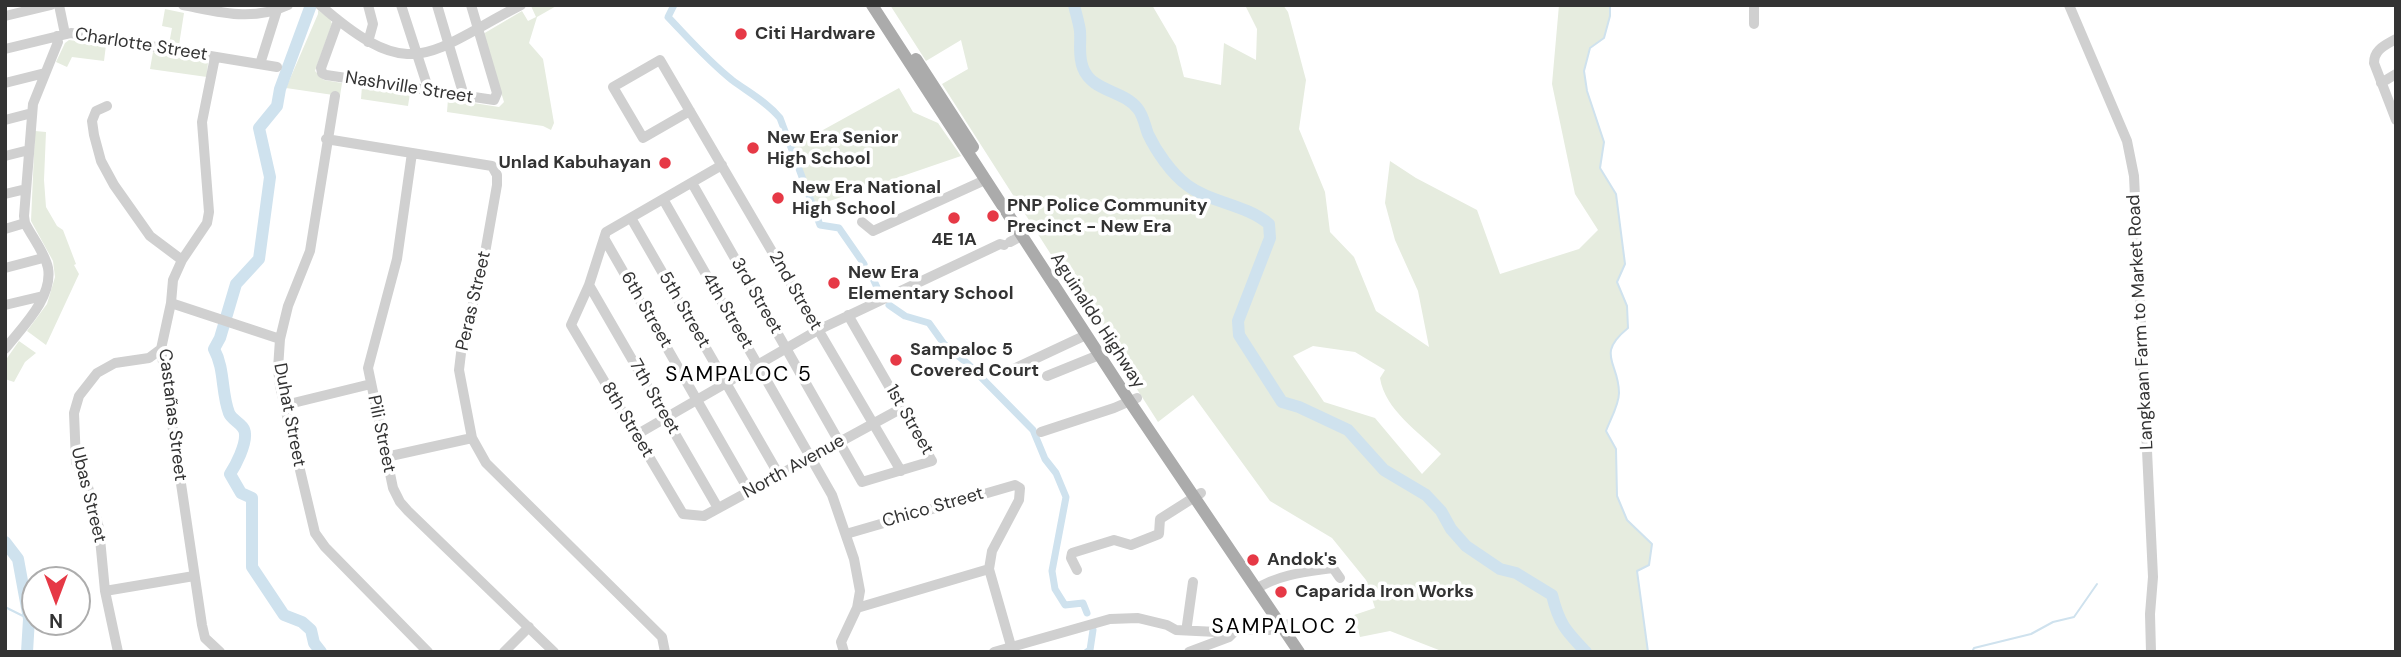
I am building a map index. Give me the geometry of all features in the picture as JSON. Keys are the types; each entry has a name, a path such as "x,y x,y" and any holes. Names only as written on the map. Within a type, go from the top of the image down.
{"main road":[{"name":"Aguinaldo Highway","path":"872,5 978,161 1011,239 1133,400"},
{"name":"Aguinaldo Highway","path":"881,5 978,161 1011,239 1133,400 1285,625 1308,652"},
{"name":"Aguinaldo Highway","path":"1285,625 1299,652"}],"street":[{"path":"5,16 51,5"},
{"path":"7,344 36,309 43,296 48,276 48,267 25,223 26,189 34,98 61,35 59,5"},
{"path":"183,5 242,15 259,15 288,5"},
{"path":"320,5 368,42 391,53 418,55 449,44 510,8 521,5"},
{"path":"368,5 373,24 368,42"},
{"path":"401,5 429,91"},
{"path":"437,5 464,96"},
{"path":"471,5 478,29"},
{"path":"1754,5 1754,24"},
{"name":"Langkaan Farm to Market Road","path":"2069,5 2127,141 2134,176 2152,577 2151,652"},
{"path":"260,64 276,10"},
{"name":"Nashville Street","path":"338,21 321,68 322,73 496,99 497,93 478,29"},
{"name":"Charlotte Street","path":"5,49 71,33 277,68"},
{"path":"2396,39 2377,50 2374,56 2381,83 2396,120"},
{"name":"Castañas Street","path":"215,57 202,122 208,223 182,260 173,280 161,349 205,638 220,652"},
{"name":"2nd Street","path":"690,111 643,138 613,87 660,60 722,165 873,424 901,471"},
{"path":"5,83 45,73"},
{"path":"2381,83 2396,74"},
{"name":"Duhat Street","path":"335,96 310,251 288,306 280,339 278,369 315,533 343,566 428,652"},
{"path":"107,106 96,111 92,121 101,161 114,185 150,236 182,260"},
{"path":"5,120 32,113"},
{"name":"Peras Street","path":"326,139 492,166 497,175 497,185 459,370 472,438 486,464 662,637 665,652"},
{"path":"5,156 29,150"},
{"name":"Pili Street","path":"412,153 397,260 369,360 370,384 393,488 400,502 554,652"},
{"path":"589,285 606,232 722,165"},
{"path":"862,222 873,231 985,180"},
{"name":"3rd Street","path":"692,183 862,482"},
{"path":"5,194 26,189"},
{"name":"4th Street","path":"663,199 832,495 858,574 860,591 857,608"},
{"name":"5th Street","path":"631,218 779,475"},
{"path":"5,229 25,223"},
{"name":"6th Street","path":"604,238 749,491"},
{"path":"636,435 785,347 1011,239"},
{"path":"5,268 43,258"},
{"name":"8th Street","path":"589,285 571,325 683,514"},
{"name":"7th Street","path":"589,285 718,508"},
{"path":"5,305 43,296"},
{"path":"171,303 280,339"},
{"name":"1st Street","path":"848,316 932,461 862,482"},
{"path":"1007,372 1086,335"},
{"name":"Ubas Street","path":"118,652 105,591 99,528 88,487 74,452 76,404 83,389 104,368 115,363 149,358 161,349"},
{"path":"1047,376 1099,355"},
{"path":"285,405 370,384"},
{"path":"1041,432 1133,400"},
{"name":"North Avenue","path":"683,514 704,516 902,408"},
{"path":"386,457 472,438"},
{"name":"Chico Street","path":"846,534 1011,485 1020,488 1019,500 992,551 989,569"},
{"path":"1077,570 1072,553 1114,540 1131,545 1159,534 1160,519 1198,495"},
{"path":"1259,587 1294,574 1333,568 1340,578"},
{"path":"844,652 841,642 857,608 989,569 1011,646"},
{"path":"105,591 194,576"},
{"path":"1187,625 1193,582"},
{"path":"994,652 1110,619 1138,618 1167,625 1232,629 1269,630 1285,625"},
{"path":"1167,625 1186,631 1217,632 1232,629"},
{"path":"504,652 529,628"},
{"path":"1189,652 1229,638 1232,629"}],"shaded area":[{"path":"558,5 537,17 529,43 543,59 554,123 551,130 543,126 447,112 448,99 499,107 504,102 483,34 522,11 528,21 536,17 531,6"},
{"path":"890,5 1152,5 1176,46 1184,77 1221,85 1224,43 1256,60 1257,29 1245,5 1283,5 1288,12 1306,80 1299,129 1325,192 1330,232 1354,257 1376,311 1429,347 1418,291 1395,240 1385,203 1390,161 1477,210 1500,274 1579,249 1598,230 1575,194 1552,84 1559,5 1610,5 1604,38 1590,48 1584,71 1587,91 1604,142 1600,168 1616,194 1625,264 1617,282 1627,306 1628,328 1618,337 1611,352 1619,398 1606,431 1616,449 1617,496 1627,520 1652,544 1649,565 1637,572 1648,652 1444,652 1390,631 1360,637 1354,615 1375,608 1366,580 1332,538 1270,501 1193,395 1158,422 942,84 968,69 961,40 926,61","holes":["1313,346 1355,352 1385,370 1380,378 1389,400 1404,420 1441,454 1422,474 1375,418 1324,402 1293,356"]},
{"path":"165,9 184,13 179,45 169,44 172,28 162,26"},
{"path":"318,10 330,19 332,24 315,71 324,80 342,83 340,96 286,88"},
{"path":"69,40 106,45 104,61 72,57 67,67 56,62"},
{"path":"153,52 208,61 207,77 150,69"},
{"path":"362,86 410,93 408,106 361,99"},
{"path":"899,88 913,112 938,123 961,156 815,206 794,146"},
{"path":"35,131 46,132 46,207 57,226 63,230 79,274 46,345 27,331 47,304 55,277 53,261 31,221"},
{"path":"19,341 36,353 25,362 14,382 5,379 5,361"}],"waterway":[{"path":"311,5 280,89 277,106 259,128 270,177 259,259 236,284 220,338 214,349 220,364 229,413 244,431 242,449 230,474 241,493 252,498 252,567 284,615 302,622 311,630 314,643 321,652"},
{"path":"674,5 668,17 715,65 780,118 820,225 839,228 864,264"},
{"path":"1074,5 1080,31 1081,59 1087,76 1101,87 1125,98 1138,109 1160,154 1187,185 1260,217 1269,224 1270,238 1238,321 1239,335 1282,402 1348,430 1384,470 1426,495 1466,546 1500,569 1516,573 1552,595 1564,626 1586,652"},
{"path":"1610,5 1604,38 1590,48 1584,71 1587,91 1604,142 1600,168 1616,194 1625,264 1617,282 1627,306 1628,328 1618,337 1611,352 1619,398 1606,431 1616,449 1617,496 1627,520 1652,544 1649,565 1637,571 1648,652"},
{"path":"869,270 881,296"},
{"path":"889,305 905,316 929,323 944,344 968,364 1033,430 1066,497 1052,571 1055,589 1065,605 1083,603 1087,613"},
{"path":"5,542 18,559 29,619 27,652"},
{"path":"1972,652 1974,648 2031,634 2053,622 2074,617 2097,584"},
{"path":"5,607 21,615"},
{"path":"1087,652 1090,650 1093,630"}],"place":[{"name":"Citi Hardware","path":"741,34"},
{"name":"New Era Senior High School","path":"753,148"},
{"name":"Unlad Kabuhayan","path":"665,163"},
{"name":"New Era National High School","path":"778,198"},
{"name":"PNP Police Community Precinct - New Era","path":"993,216"},
{"name":"4E 1A","path":"954,218"},
{"name":"New Era Elementary School","path":"834,283"},
{"name":"Sampaloc 5 Covered Court","path":"896,360"},
{"name":"Andok's","path":"1253,560"},
{"name":"Caparida Iron Works","path":"1281,592"}],"district":[{"name":"SAMPALOC 5","path":"739,375"},
{"name":"SAMPALOC 2","path":"1285,627"}]}
